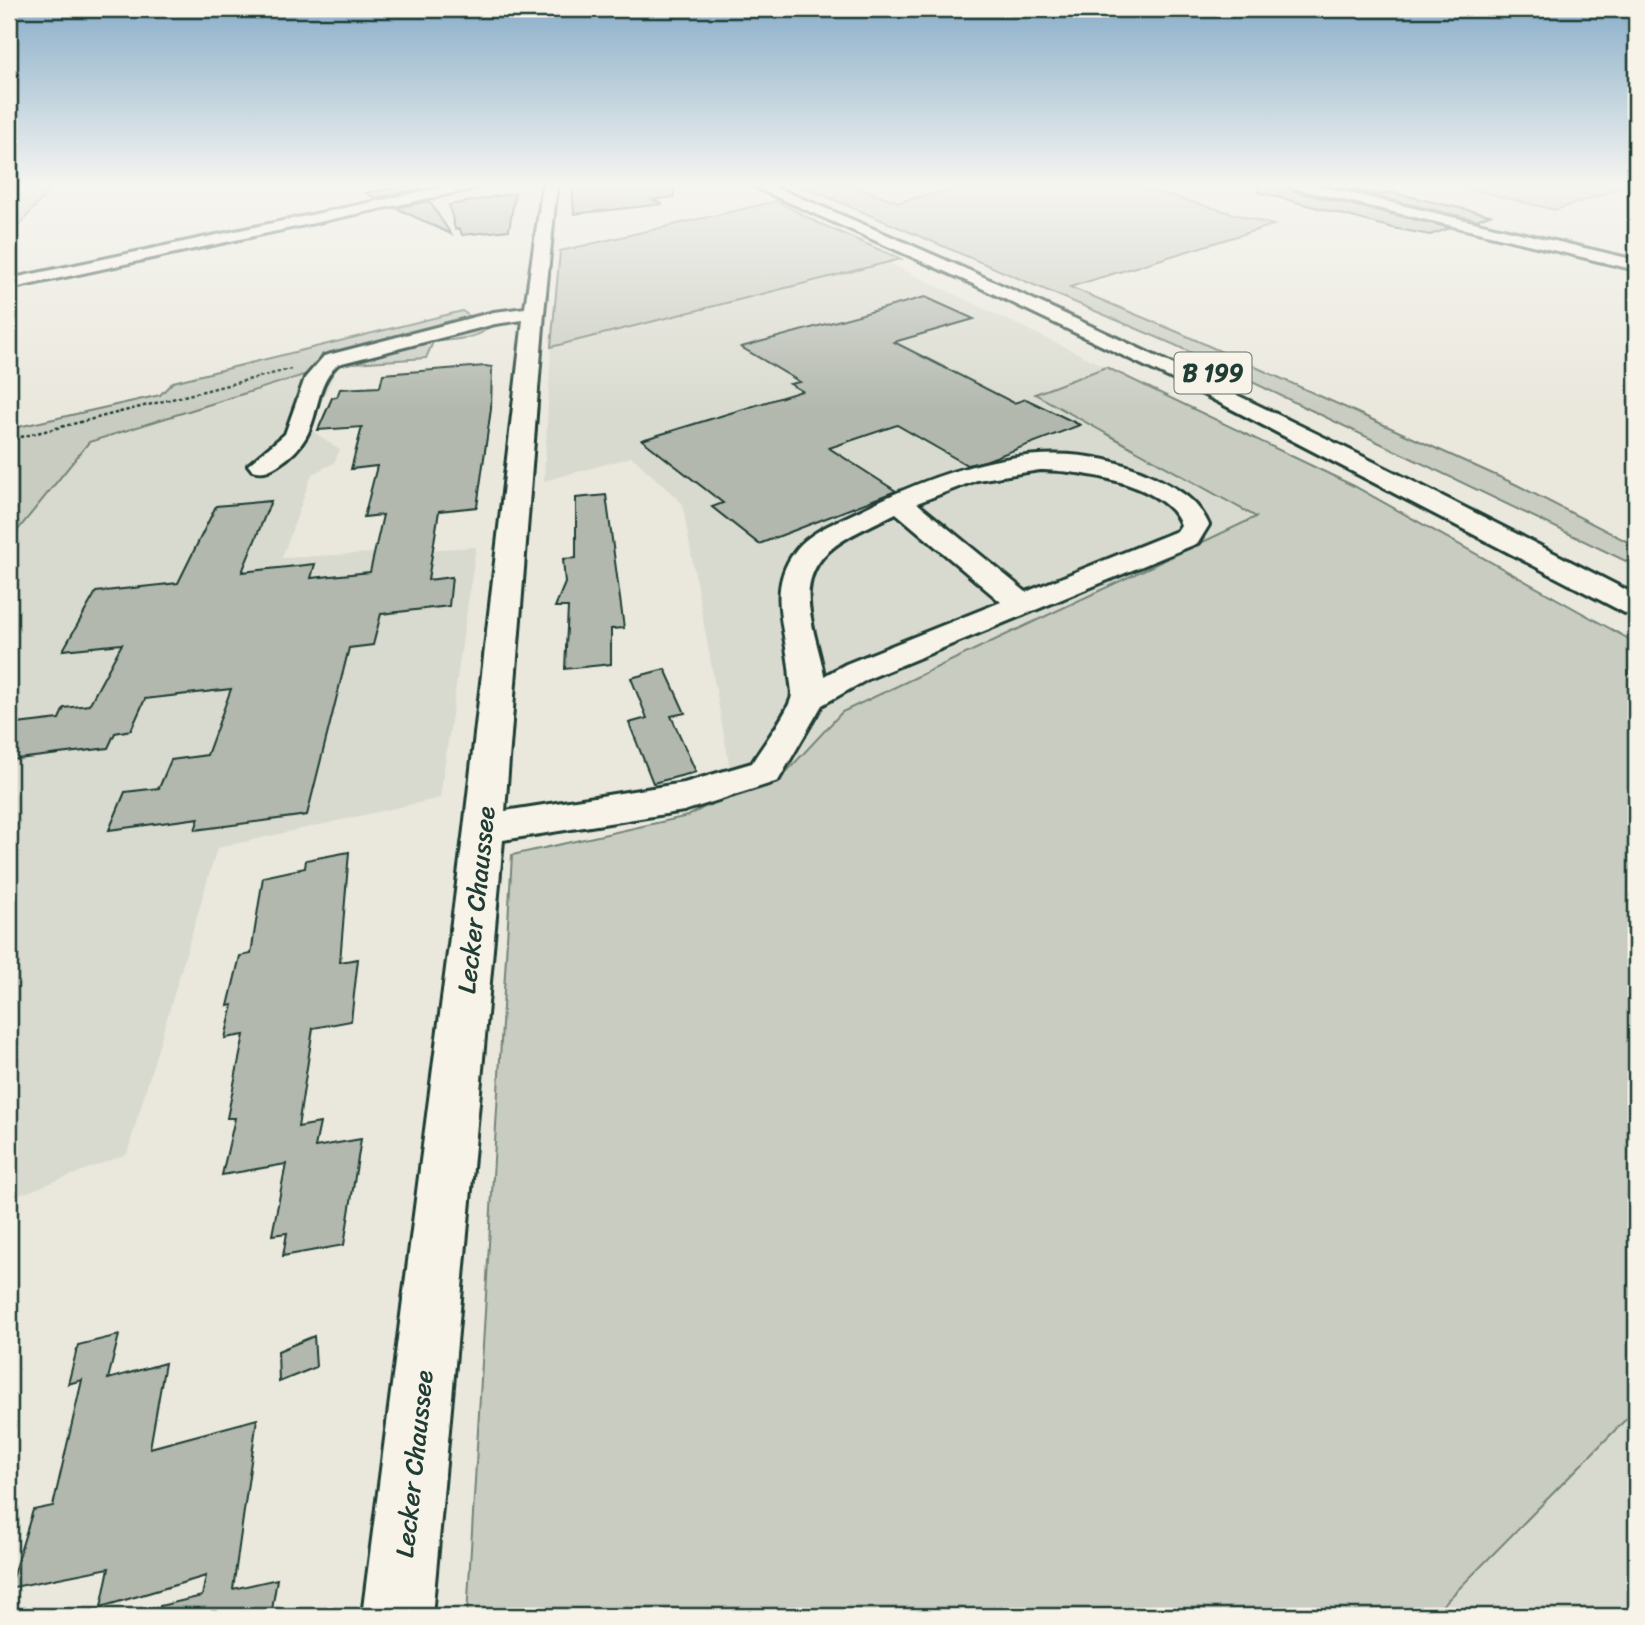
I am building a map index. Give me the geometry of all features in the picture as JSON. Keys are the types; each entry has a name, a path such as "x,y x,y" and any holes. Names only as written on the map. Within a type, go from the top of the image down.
{"main road":[{"path":"9,284 122,260"},
{"name":"Lecker Chaussee","path":"397,1616 484,829 541,260"},
{"name":"B 199","path":"933,260 1061,318 1274,421 1636,607"},
{"name":"B 199","path":"960,260 1057,301 1261,395 1636,584"},
{"path":"1613,260 1636,265"},
{"path":"261,465 289,446 300,428 320,367 351,353 494,318 534,313"},
{"path":"484,829 684,797 765,772 810,698 858,670 1188,537 1195,525 1189,509 1148,484 1121,472 1090,466 1011,465 968,474 899,502 829,536 803,561 791,607 803,651 810,698"},
{"path":"899,502 1022,604"}],"path":[{"path":"9,440 277,373 320,367"}],"shaded area":[{"path":"559,260 898,260 551,347"},
{"path":"975,260 1159,260 1070,287 1180,333 1515,484 1636,546 1636,566 1175,345"},
{"path":"887,262 1106,367 1036,394 1257,516 842,712 778,781 734,791 682,503 632,457 544,481 551,347"},
{"path":"462,311 471,317 495,311 492,321 480,333 463,339 433,342 426,358 339,364 89,442 9,541 9,429 160,395 173,382"},
{"path":"339,364 315,416 313,431 340,450 334,463 312,474 282,558 476,547 440,798 217,848 127,1154 9,1199 9,541 89,442"},
{"path":"1106,367 1354,486 1636,643 1636,1409 1432,1616 467,1616 512,855 688,816 734,791 778,781 842,712 1256,517 1035,394"},
{"path":"1636,1409 1636,1616 1432,1616"}],"building":[{"path":"925,297 974,319 894,342 1014,403 1026,399 1080,425 985,461 967,465 897,425 829,448 896,491 759,544 712,507 723,503 642,440 802,391 790,384 800,382 741,347"},
{"path":"492,367 491,409 477,507 439,511 428,580 452,577 449,606 381,614 373,645 349,648 307,815 195,830 199,818 109,830 125,792 159,788 171,760 207,755 231,689 145,699 131,730 115,733 108,748 9,760 9,725 59,719 64,708 89,705 122,644 63,650 96,592 178,583 216,506 271,501 242,572 315,564 311,578 370,572 383,515 364,517 377,466 351,469 362,427 318,430 332,398 337,397 340,389 380,387 383,374"},
{"path":"606,495 624,628 611,629 611,664 565,669 568,607 555,607 565,583 563,559 576,558 576,498"},
{"path":"665,669 685,713 671,716 696,772 653,783 629,723 647,718 631,678"},
{"path":"349,852 340,962 358,959 351,1021 313,1028 298,1127 320,1123 315,1147 361,1139 344,1245 283,1256 287,1233 272,1235 286,1164 222,1175 235,1118 227,1118 244,1035 225,1038 233,1005 228,1006 240,956 251,954 263,877 305,868 306,860"},
{"path":"119,1335 108,1379 165,1363 150,1448 257,1419 233,1589 277,1579 271,1616 162,1616 160,1606 202,1596 206,1576 101,1607 109,1568 9,1588 33,1510 53,1506 82,1380 68,1384 78,1345"},
{"path":"314,1336 316,1367 279,1382 278,1351"}]}
